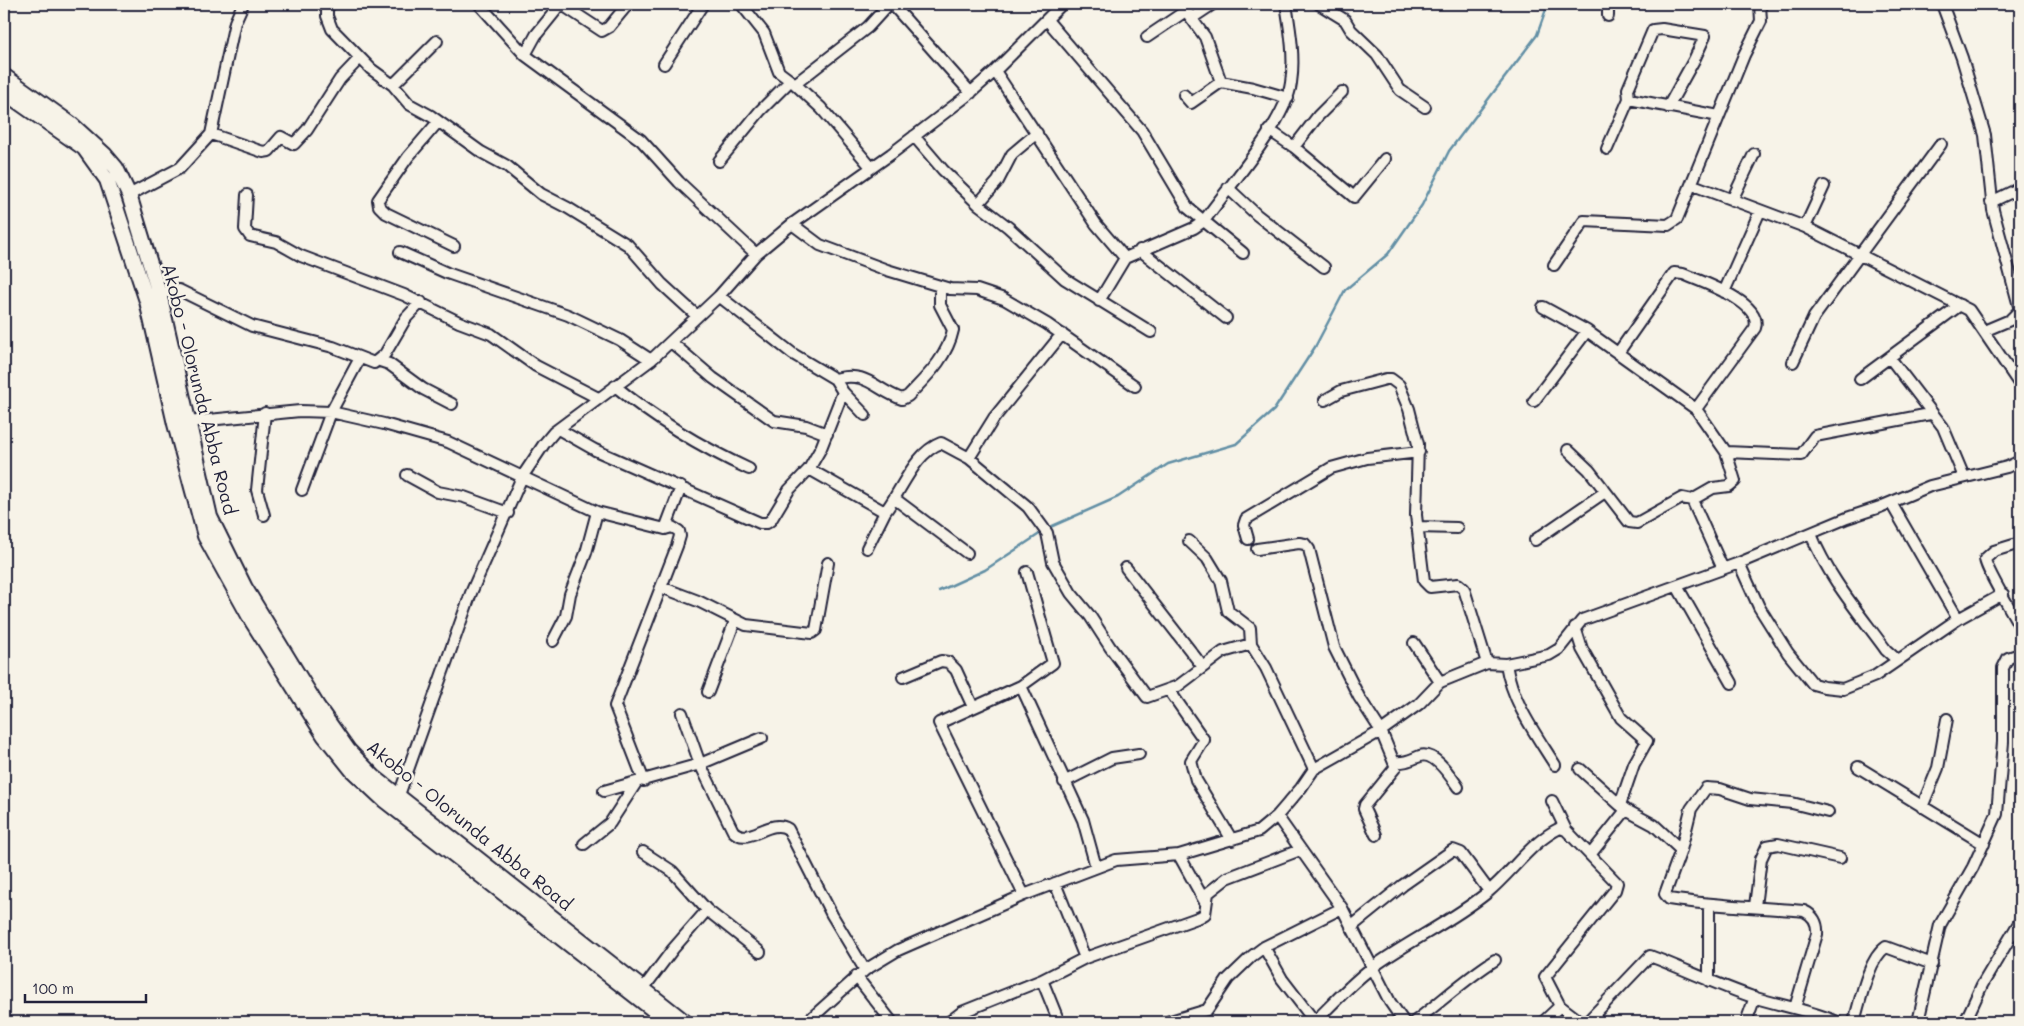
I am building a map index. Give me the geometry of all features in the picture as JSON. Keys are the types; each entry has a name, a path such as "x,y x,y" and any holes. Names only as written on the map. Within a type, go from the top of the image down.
{"main road":[{"name":"Akobo - Olorunda Abba Road","path":"4,76 59,115 105,155 116,168 129,195 158,293 210,517 240,590 324,736 367,785 495,888 669,1022"},
{"name":"Akobo - Olorunda Abba Road","path":"4,92 84,148 107,180 147,301 199,518 205,536 240,590 276,640 340,740 358,762 399,796 685,1022"}],"street":[{"path":"129,195 180,168 211,134 235,22 243,4"},
{"path":"331,4 327,8 328,23 360,58 375,73 393,85 409,104 481,152 507,166 533,189 628,245 662,284 697,316"},
{"path":"478,4 525,55 631,131 679,182 756,254"},
{"path":"525,55 536,35 561,4 602,31 609,27 628,4"},
{"path":"664,64 703,4"},
{"path":"741,4 764,34 779,72 821,108 871,166"},
{"path":"719,161 760,111 793,83 868,27 890,4 971,93"},
{"path":"399,796 471,593 508,513 522,477 544,444 558,429 651,360 719,296 756,254 792,224 971,93 996,71 1062,4"},
{"path":"1148,37 1187,11 1213,4"},
{"path":"1099,301 1125,258 1194,228 1204,221 1269,130 1288,98 1292,82 1291,41 1286,4"},
{"path":"1319,4 1345,20 1351,30 1377,55 1400,90 1426,107"},
{"path":"1608,4 1608,16"},
{"path":"1554,265 1584,221 1673,224 1693,185 1744,55 1761,20 1760,4"},
{"path":"1942,4 1962,58 1985,134 1991,202 2020,310 2010,320 1984,330"},
{"path":"1187,11 1205,37 1221,82"},
{"path":"1047,20 1142,130 1188,208 1242,253"},
{"path":"1607,148 1629,99 1628,89 1654,30 1662,29 1705,36 1668,107"},
{"path":"393,85 436,41"},
{"path":"211,134 263,152 269,151 281,138 294,144 307,130 340,79 360,58"},
{"path":"996,71 1096,224 1125,258"},
{"path":"1184,94 1191,103 1221,82 1253,88 1288,98"},
{"path":"1294,147 1318,116 1342,92"},
{"path":"1629,99 1719,116"},
{"path":"438,122 408,157 378,200 382,210 386,213 454,246"},
{"path":"1269,130 1294,147 1354,197 1386,159"},
{"path":"978,204 998,180 1012,154 1037,133"},
{"path":"914,136 943,170 978,204 1008,227 1065,279 1151,332"},
{"path":"1793,362 1814,317 1941,144"},
{"path":"1732,200 1754,154"},
{"path":"1693,185 1805,227 1960,304 1969,310 2020,384"},
{"path":"1805,227 1824,186"},
{"path":"1228,188 1257,215 1324,267"},
{"path":"1991,202 2020,188"},
{"path":"247,195 245,229 247,234 276,242 301,256 421,302 459,322 491,334 536,366 598,398"},
{"path":"1724,292 1760,210"},
{"path":"792,224 820,244 836,252 940,286 993,294 1023,308 1135,386"},
{"path":"1140,250 1226,318"},
{"path":"400,252 447,273 568,315 620,340 651,360"},
{"path":"1618,354 1674,273 1683,274 1724,292 1750,309 1756,322 1696,409"},
{"path":"835,379 853,375 895,397 902,399 908,396 935,368 950,343 953,330 940,305 940,286"},
{"path":"158,293 180,290 252,326 333,347 374,363 380,360 406,318 421,302"},
{"path":"719,296 793,354 835,379 843,392 865,415"},
{"path":"1860,380 1960,304"},
{"path":"1543,307 1587,331 1696,409 1726,452 1735,478 1734,483 1729,486 1713,488 1695,499 1682,498 1633,523 1627,520 1589,470 1568,450"},
{"path":"1534,401 1587,331"},
{"path":"969,458 1000,411 1062,334"},
{"path":"671,342 712,378 774,421 806,426 827,434"},
{"path":"302,490 331,412 360,358"},
{"path":"1890,358 1943,427 1964,477"},
{"path":"380,360 389,364 423,389 452,404"},
{"path":"1325,400 1350,388 1386,379 1395,381 1409,410 1419,452 1416,486 1417,527 1424,581 1430,587 1458,584 1464,589 1487,663"},
{"path":"615,386 696,441 749,469"},
{"path":"558,429 595,450 740,515 760,523 767,523 789,490 809,469 827,434 843,392"},
{"path":"188,422 292,411 331,412 416,432 448,442 597,512 664,529 672,527 678,531 680,536 614,706 640,782"},
{"path":"264,515 257,484 265,413"},
{"path":"1726,452 1801,455 1815,436 1933,415"},
{"path":"867,548 885,512 916,464 933,446 941,443 969,458 1023,502 1048,533 1053,562 1071,593 1096,624 1144,695 1150,697 1169,690 1187,681 1223,652 1251,644"},
{"path":"1248,539 1244,525 1246,519 1319,473 1367,458 1419,452"},
{"path":"807,1022 860,973 898,950 1024,895 1096,867 1128,858 1179,855 1258,831 1276,816 1301,788 1314,769 1381,731 1419,704 1440,682 1487,663 1506,664 1549,655 1559,649 1582,620 1739,563 1930,486 2008,467 2020,461"},
{"path":"809,469 885,512"},
{"path":"407,475 438,492 464,497 508,513"},
{"path":"664,529 681,488"},
{"path":"1535,540 1605,492"},
{"path":"895,499 966,553"},
{"path":"1695,499 1723,569"},
{"path":"1890,503 1958,619"},
{"path":"553,641 566,616 570,594 586,553 597,512"},
{"path":"1417,527 1457,528"},
{"path":"1810,534 1820,558 1886,650 1896,660"},
{"path":"1189,541 1207,558 1221,581 1228,611 1250,628 1251,644 1266,668 1314,769"},
{"path":"1257,548 1299,543 1305,544 1309,549 1334,647 1359,696 1381,731 1396,768 1373,794 1364,809 1376,835"},
{"path":"2020,543 1994,551 1985,559 1987,569 2003,594 2020,627"},
{"path":"661,587 698,601 746,626 812,633 816,630 828,563"},
{"path":"1739,563 1759,607 1788,654 1813,684 1824,687 1848,687 1875,676 1958,619 2003,594"},
{"path":"1126,568 1203,668"},
{"path":"1024,895 939,723 1021,686 1050,667 1053,658 1027,572"},
{"path":"1677,586 1732,683"},
{"path":"708,692 735,621"},
{"path":"1575,627 1582,649 1620,718 1647,741 1634,764 1623,808 1590,855"},
{"path":"1414,643 1440,682"},
{"path":"1918,1022 1943,918 1984,844 1997,814 2003,742 2003,668 2008,658 2020,654"},
{"path":"903,677 940,661 948,662 956,670 974,707"},
{"path":"1506,664 1509,683 1516,699 1555,765"},
{"path":"1021,686 1082,820 1096,867"},
{"path":"1169,690 1204,740 1191,761 1196,780 1232,840"},
{"path":"682,713 700,764 733,830 738,836 744,837 776,825 782,825 788,829 860,973 892,1022"},
{"path":"1922,807 1938,768 1947,719"},
{"path":"604,791 700,764 762,738"},
{"path":"1064,782 1112,758 1139,754"},
{"path":"1394,762 1407,762 1421,756 1429,756 1438,762 1458,786"},
{"path":"1858,767 1984,844"},
{"path":"1580,769 1623,808 1648,820 1681,850"},
{"path":"584,844 610,823 640,782"},
{"path":"1795,1008 1818,927 1811,914 1804,911 1756,906 1709,905 1666,897 1667,884 1681,850 1691,809 1706,788 1720,789 1750,799 1786,802 1828,812"},
{"path":"1552,801 1566,830 1611,876 1616,884 1616,888 1548,971 1546,982 1560,1006 1581,1022"},
{"path":"1276,816 1342,908 1372,968 1404,1022"},
{"path":"1264,947 1282,978 1314,1022 1372,968 1416,939 1456,917 1489,891 1539,842 1560,828 1566,830"},
{"path":"1756,906 1761,859 1767,846 1778,844 1840,858"},
{"path":"949,1022 962,1012 1042,980 1085,958 1200,917 1205,914 1205,902 1212,888 1227,878 1300,850"},
{"path":"1351,927 1403,884 1452,850 1461,853 1489,891"},
{"path":"643,852 680,878 707,910 760,952"},
{"path":"1179,855 1205,902"},
{"path":"1055,883 1085,958"},
{"path":"1709,905 1709,981"},
{"path":"1167,1022 1207,1010 1236,971 1264,947 1342,908"},
{"path":"643,989 673,949 707,910"},
{"path":"1965,1022 1982,985 2020,921"},
{"path":"1854,1022 1875,958 1882,949 1886,947 1896,949 1932,964"},
{"path":"1587,1022 1650,956 1709,981 1795,1008 1820,1019 1837,1022"},
{"path":"1414,1022 1470,976 1495,960"},
{"path":"1042,980 1060,1022"},
{"path":"1746,1022 1755,997"},
{"path":"1543,1022 1560,1006"}],"waterway":[{"path":"1048,528 1118,497 1168,464 1236,444 1274,410 1315,347 1345,290 1388,254 1422,205 1449,151 1537,35 1548,4"},
{"path":"939,591 985,570 1044,531"}]}
